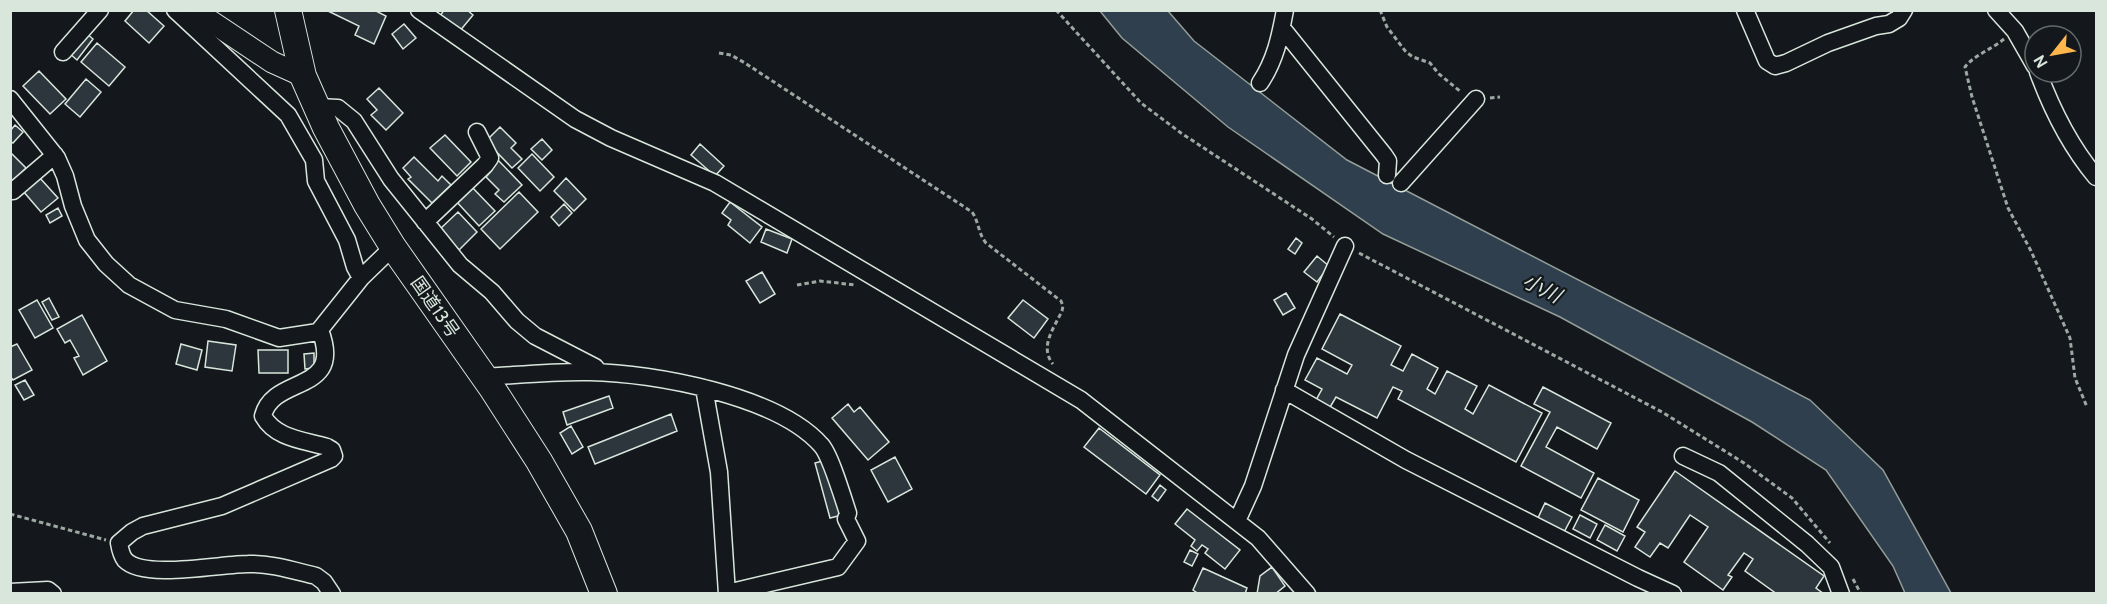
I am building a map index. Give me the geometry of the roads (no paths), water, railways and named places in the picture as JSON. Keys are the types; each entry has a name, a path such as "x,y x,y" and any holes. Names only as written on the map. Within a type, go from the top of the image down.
{"highway":[{"name":"国道13号","path":"288,10 303,76 326,128 367,205 393,247 484,377 539,461 579,531 604,594"}],"main road":[{"path":"194,10 272,62 303,76"}],"street":[{"path":"89,10 62,47 100,10"},
{"path":"174,10 288,115 314,160 316,181 347,240 355,267 361,278"},
{"path":"419,10 575,119 610,138 716,183 1081,400 1258,538 1307,594"},
{"path":"1260,83 1271,66 1285,10"},
{"path":"1745,10 1767,61 1775,66 1828,43 1888,24 1899,18 1904,10"},
{"path":"1996,10 2015,31 2023,45"},
{"path":"1282,28 1384,155 1394,179 1476,99"},
{"path":"2042,84 2060,123 2085,164 2097,177"},
{"path":"10,99 55,155 65,176 73,206 87,240 105,264 129,285 175,310 226,319 279,338 318,332 361,278 393,247"},
{"path":"317,107 338,108 354,121 391,179 460,265 492,292 517,321 535,336 595,367 600,373"},
{"path":"425,222 490,158 477,132"},
{"path":"14,191 55,155"},
{"path":"1238,521 1253,486 1296,355 1346,246"},
{"path":"320,330 323,338 324,363 316,375 275,397 265,407 263,416 266,422 282,435 327,447 332,450 334,456 222,506 144,526 119,543 126,561 141,568 157,571 250,564 316,576 324,582 332,594"},
{"path":"484,377 600,373 656,379 704,388 759,404 787,417 824,447 848,513 846,519 857,541 838,567 727,593 719,472 704,388"},
{"path":"1284,390 1406,460 1673,594"},
{"path":"1683,456 1719,474 1807,544 1831,567 1841,594"},
{"path":"10,592 48,590 53,594"}],"water":[{"name":"小川","path":"1100,11 1168,11 1194,41 1347,160 1810,400 1883,470 1951,593 1905,593 1893,566 1826,470 1752,422 1560,317 1383,234 1228,127 1122,38"}]}
